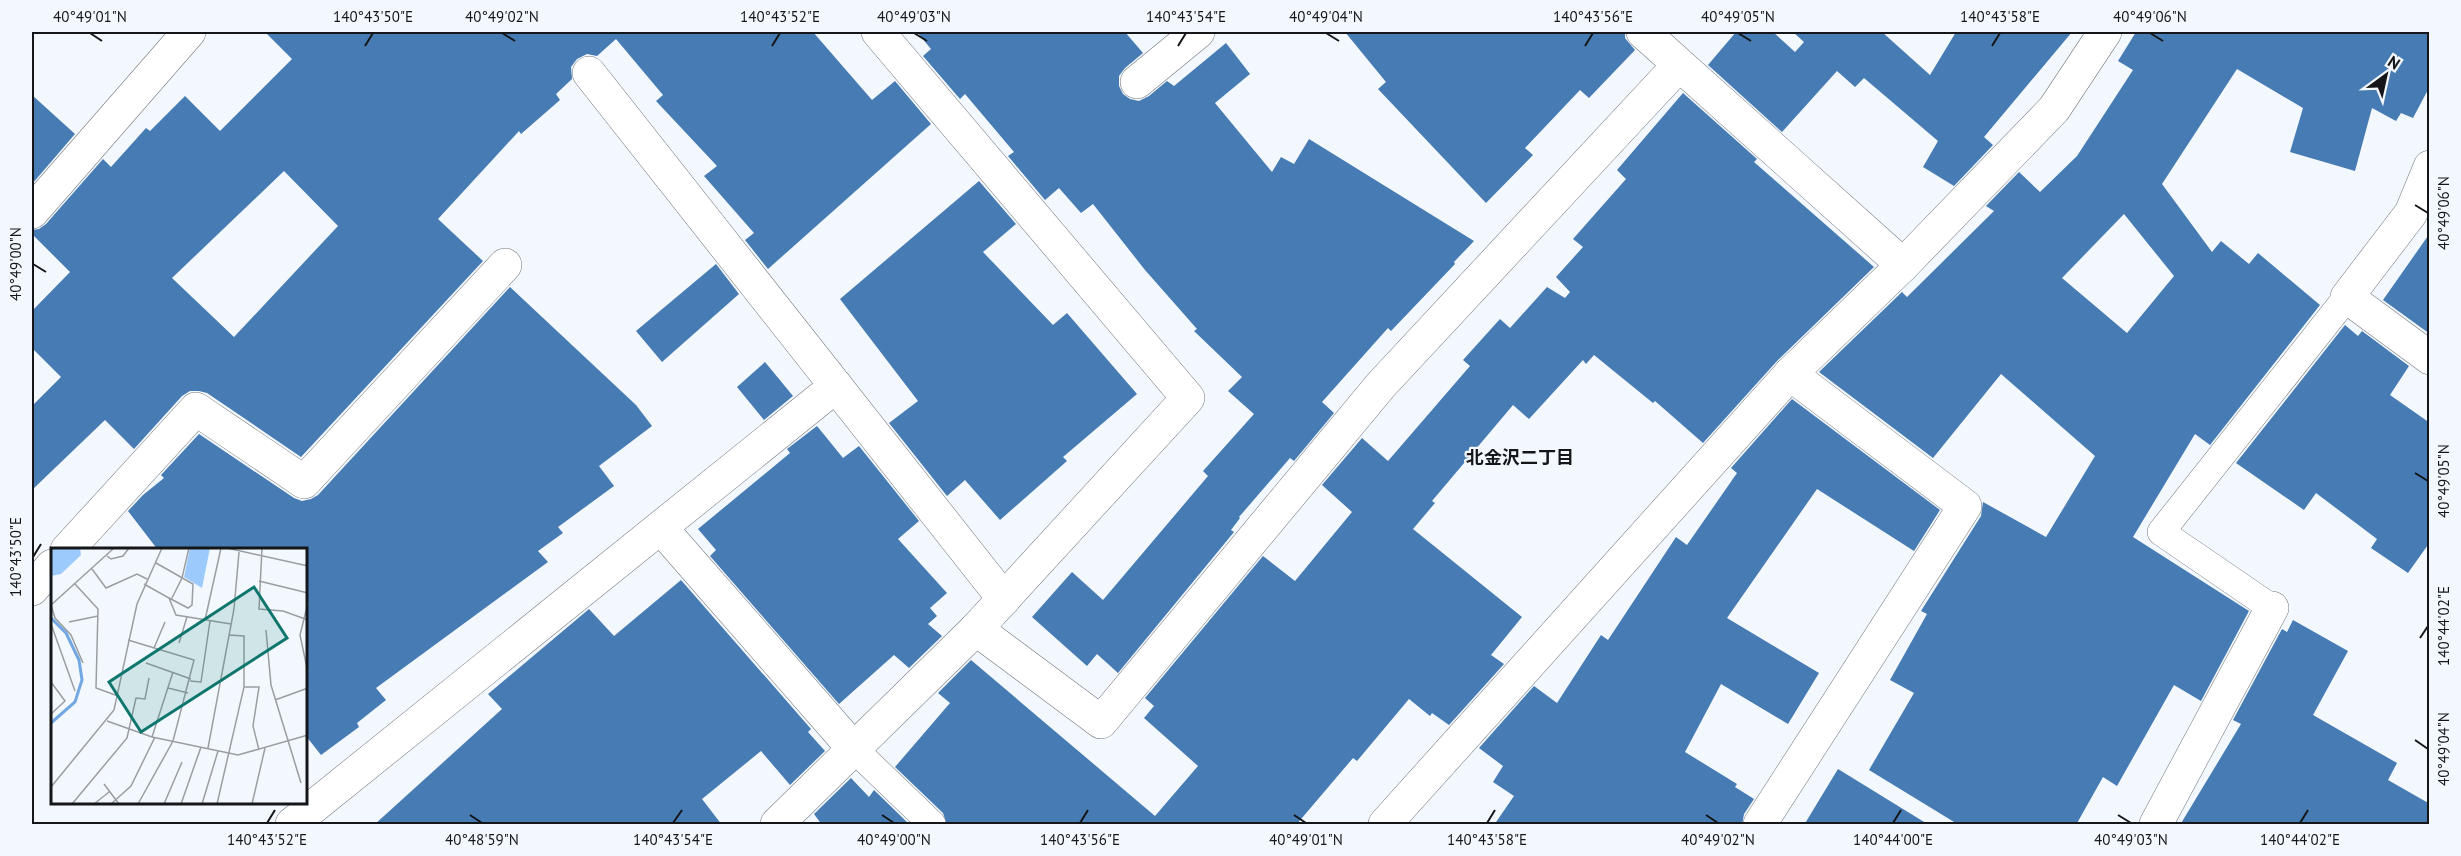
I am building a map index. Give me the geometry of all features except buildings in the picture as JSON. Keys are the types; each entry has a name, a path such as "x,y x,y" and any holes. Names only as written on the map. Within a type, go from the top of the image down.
{"street":[{"path":"32,212 189,32"},
{"path":"777,825 976,629 1188,398 878,32"},
{"path":"1137,82 1198,32"},
{"path":"1643,32 1903,265"},
{"path":"1385,825 1790,374 1903,265 2054,109 2100,33"},
{"path":"976,629 1101,722 1381,385 1679,65"},
{"path":"589,73 1004,599"},
{"path":"2430,167 2411,213 2347,297 2430,358"},
{"path":"69,548 196,409 304,482 505,265"},
{"path":"1760,825 1965,506 1790,374"},
{"path":"292,825 837,386"},
{"path":"661,528 854,749"},
{"path":"32,589 51,567"},
{"path":"2156,825 2272,608"}],"lane":[{"path":"2272,608 2161,532 2347,297"},
{"path":"854,749 932,825"}],"district":[{"name":"北金沢二丁目","path":"1520,457"}]}
